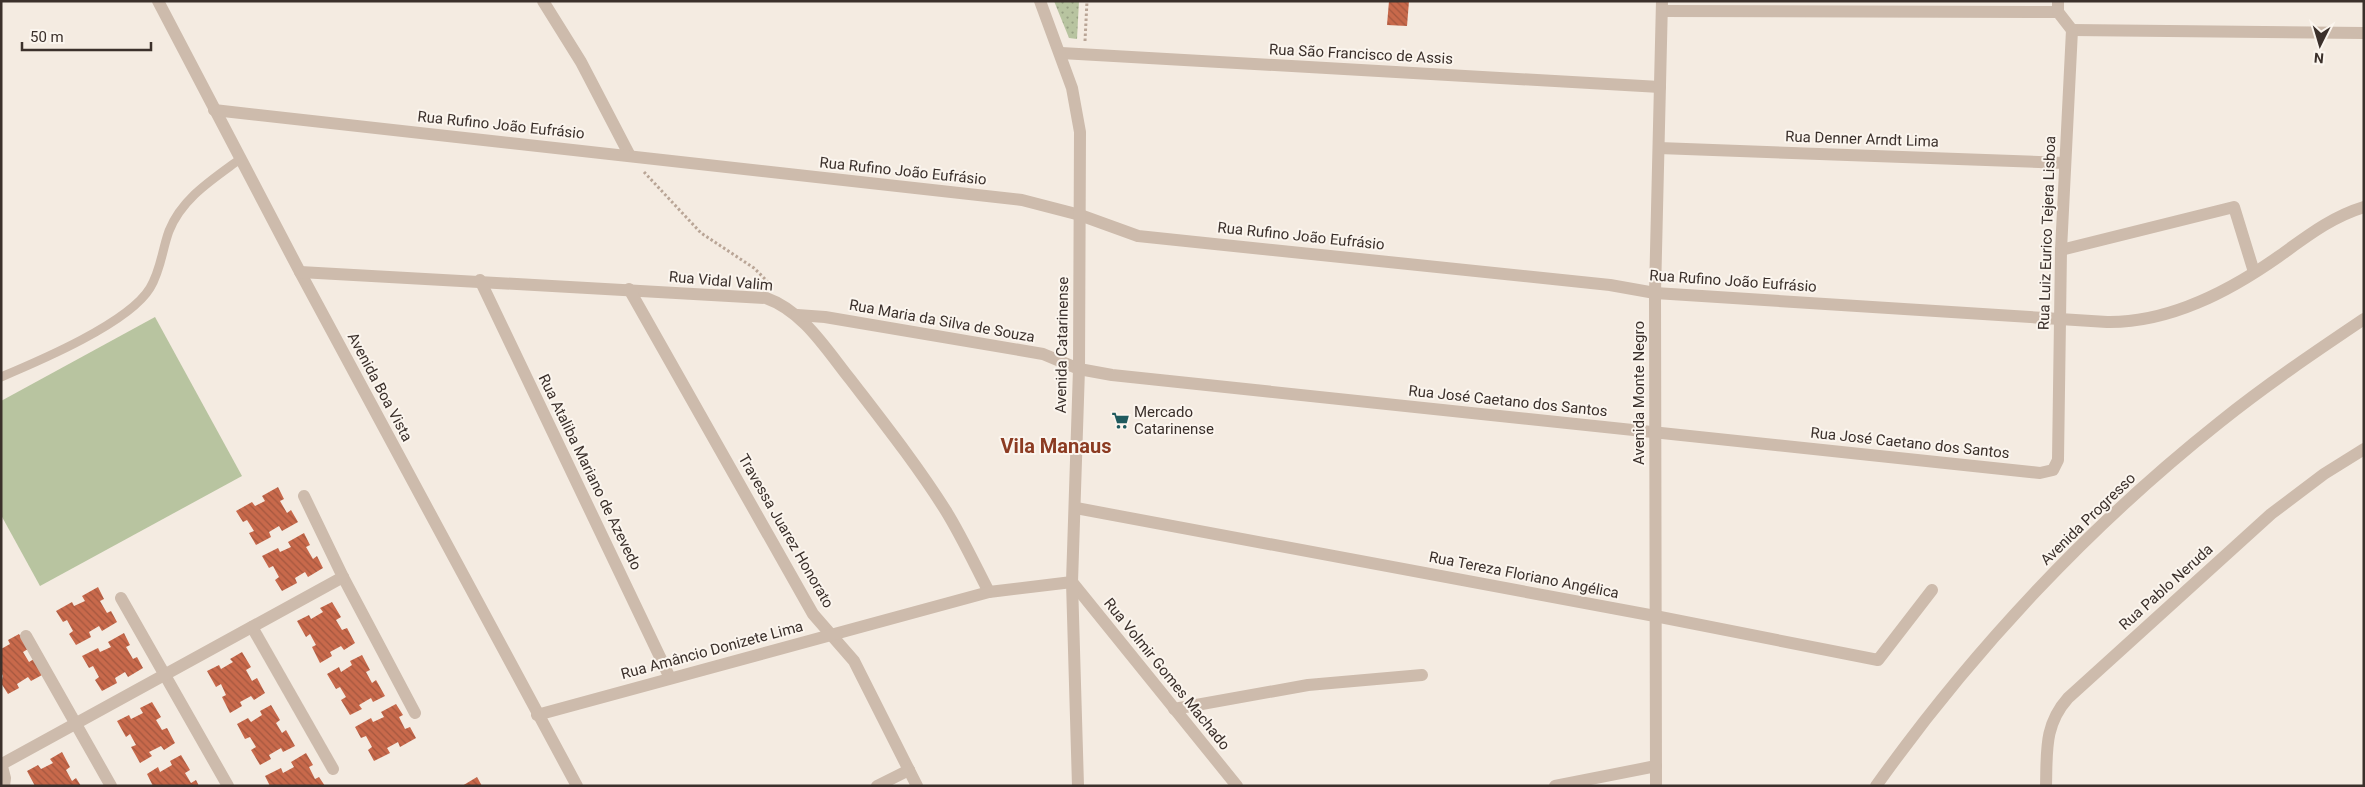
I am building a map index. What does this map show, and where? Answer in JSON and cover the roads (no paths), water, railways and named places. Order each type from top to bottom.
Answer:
[{"type":"street","name":"Avenida Boa Vista","points":[[158,1],[300,272],[537,715],[577,786]]},
{"type":"street","points":[[543,1],[581,62],[630,156]]},
{"type":"street","name":"Avenida Catarinense","points":[[1040,1],[1060,53],[1077,110],[1080,155],[1079,369],[1076,508],[1072,582],[1078,786]]},
{"type":"street","points":[[1662,6],[2058,7],[2072,30],[2364,32]]},
{"type":"street","name":"Avenida Monte Negro","points":[[1656,786],[1655,293],[1662,6]]},
{"type":"street","name":"Rua Luiz Eurico Tejera Lisboa","points":[[2052,470],[2058,460],[2061,250],[2072,30]]},
{"type":"street","name":"Rua São Francisco de Assis","points":[[1060,53],[1660,88]]},
{"type":"street","name":"Rua Rufino João Eufrásio","points":[[214,110],[1022,200],[1080,215],[1138,236],[1610,285],[1655,293],[2114,322],[2144,320],[2181,309],[2254,272],[2328,222],[2364,207]]},
{"type":"street","name":"Rua Denner Arndt Lima","points":[[1659,148],[2065,163]]},
{"type":"street","points":[[2061,250],[2234,207],[2254,272]]},
{"type":"street","name":"Rua Vidal Valim","points":[[300,272],[629,289],[766,298],[778,302],[797,315],[828,352],[922,475],[960,537],[988,592]]},
{"type":"street","name":"Rua Ataliba Mariano de Azevedo","points":[[480,280],[670,678]]},
{"type":"street","name":"Travessa Juarez Honorato","points":[[629,289],[813,614],[854,661],[917,786]]},
{"type":"street","name":"Rua Maria da Silva de Souza","points":[[797,315],[825,317],[1043,354],[1079,369]]},
{"type":"street","name":"Avenida Progresso","points":[[1876,786],[1933,712],[1990,644],[2038,591],[2134,496],[2219,423],[2254,396],[2364,319]]},
{"type":"street","name":"Rua José Caetano dos Santos","points":[[1079,369],[1112,375],[2040,473],[2052,470]]},
{"type":"street","name":"Rua Pablo Neruda","points":[[2046,786],[2048,744],[2052,720],[2068,698],[2271,514],[2324,474],[2364,449]]},
{"type":"street","points":[[304,496],[343,577],[415,713]]},
{"type":"street","name":"Rua Tereza Floriano Angélica","points":[[1076,508],[1655,616],[1878,660],[1932,590]]},
{"type":"street","points":[[4,786],[5,778],[2,764],[343,577]]},
{"type":"street","name":"Rua Amâncio Donizete Lima","points":[[537,715],[988,592],[1072,582]]},
{"type":"street","name":"Rua Volmir Gomes Machado","points":[[1072,582],[1237,786]]},
{"type":"street","points":[[121,598],[228,786]]},
{"type":"street","points":[[252,627],[333,769]]},
{"type":"street","points":[[26,636],[78,724],[110,786]]},
{"type":"street","points":[[1174,709],[1308,685],[1422,675]]},
{"type":"street","points":[[1555,786],[1656,766]]},
{"type":"street","points":[[877,786],[909,770]]},
{"type":"lane","points":[[1,377],[106,326],[140,300],[155,278],[169,230],[186,203],[199,190],[240,159]]},
{"type":"place","name":"Mercado Catarinense","points":[[1120,421]]},
{"type":"district","name":"Vila Manaus","points":[[1056,446]]}]
